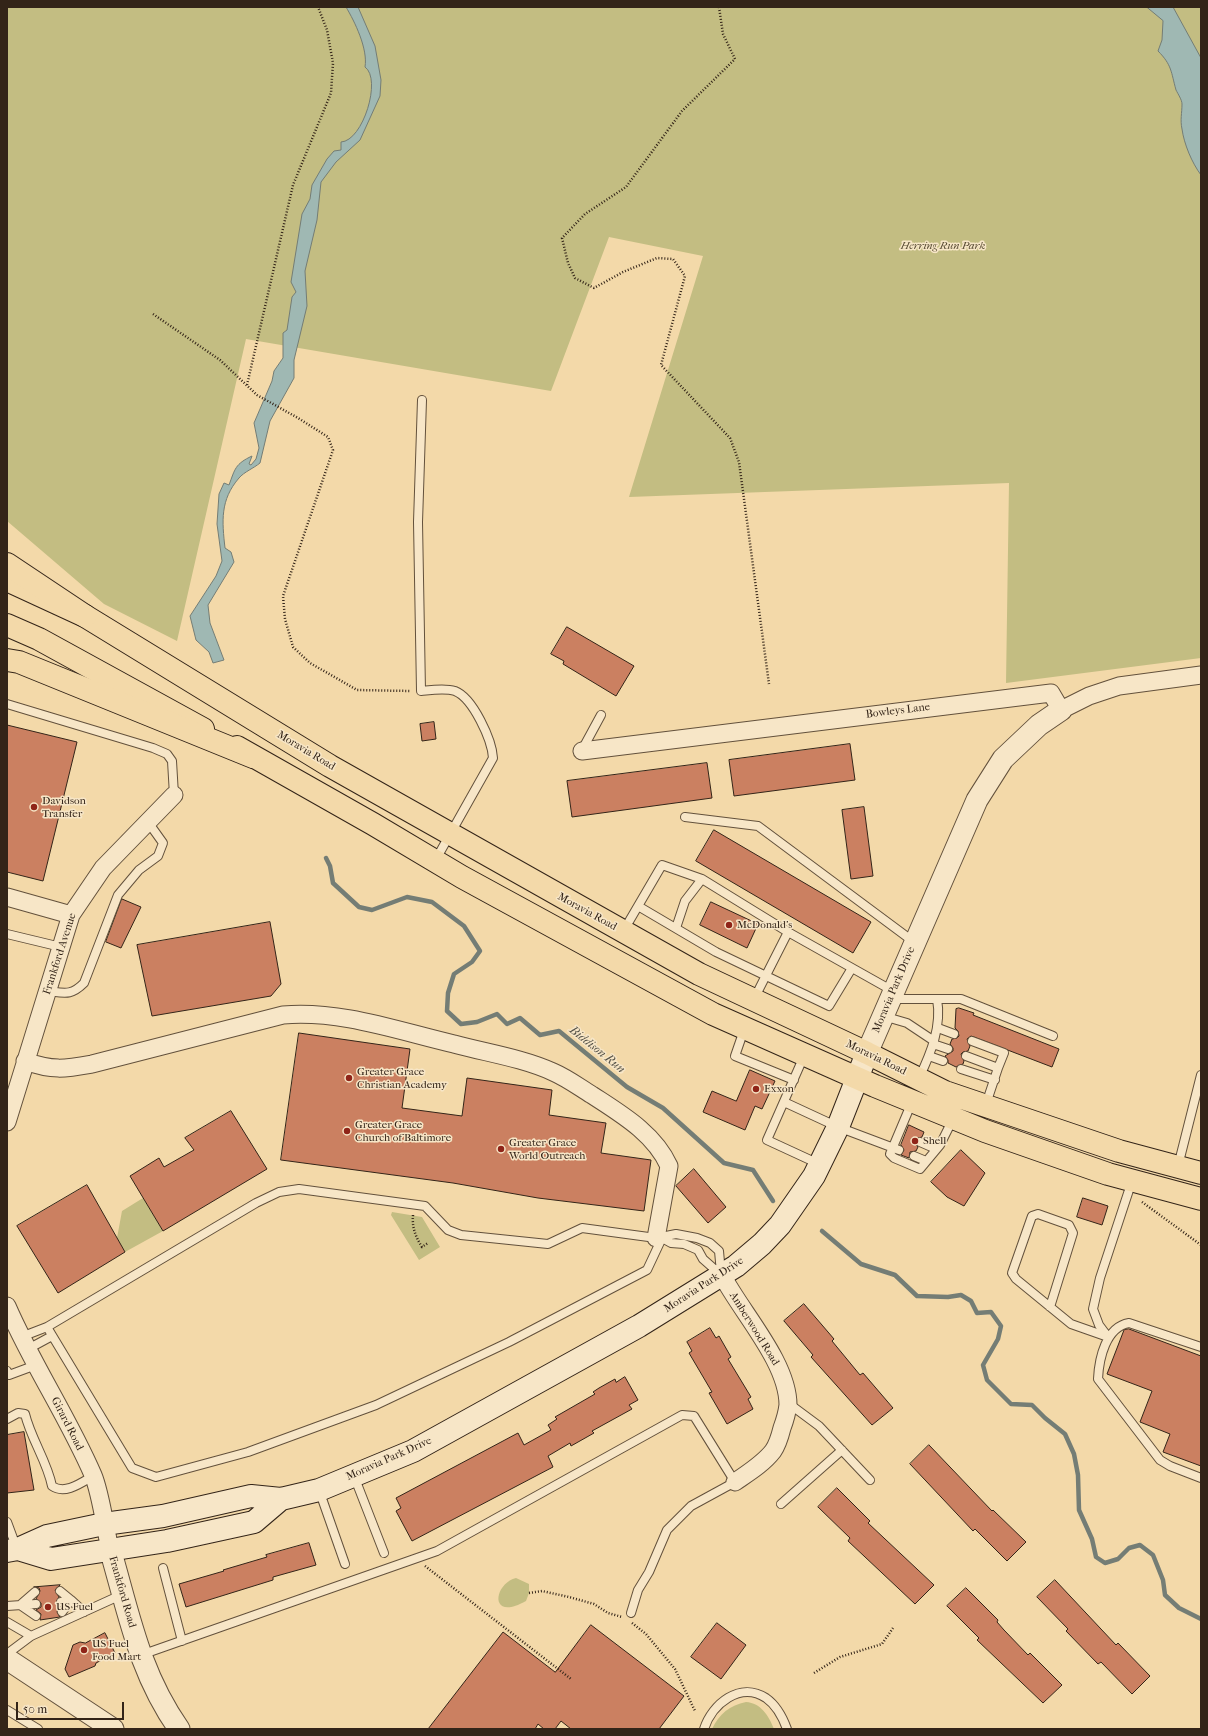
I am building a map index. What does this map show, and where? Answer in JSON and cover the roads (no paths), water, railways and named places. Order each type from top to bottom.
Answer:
[{"type":"main road","points":[[7,564],[85,616]]},
{"type":"main road","name":"Moravia Road","points":[[7,580],[85,616],[330,766],[699,974],[867,1053],[944,1092],[1119,1151],[1201,1173]]},
{"type":"main road","points":[[7,625],[39,639],[373,824],[601,955],[713,1014],[912,1102],[1048,1154],[1135,1190],[1201,1199]]},
{"type":"main road","points":[[7,660],[19,662],[253,757]]},
{"type":"main road","name":"Moravia Park Drive","points":[[12,1550],[47,1536],[104,1524],[163,1516],[251,1496],[280,1499],[319,1490],[413,1450],[639,1326],[736,1266],[762,1244],[780,1225],[820,1165],[838,1127],[867,1053]]},
{"type":"main road","name":"Moravia Park Drive","points":[[12,1550],[51,1559],[167,1541],[254,1522],[280,1499]]},
{"type":"street","points":[[1061,710],[1089,696],[1119,686],[1201,675]]},
{"type":"street","name":"Bowleys Lane","points":[[582,751],[1051,693],[1061,710]]},
{"type":"street","name":"Moravia Park Drive","points":[[867,1053],[977,800],[1003,759],[1039,725],[1061,710]]},
{"type":"street","name":"Frankford Avenue","points":[[7,1122],[71,915],[102,868],[174,795]]},
{"type":"street","points":[[7,897],[71,915]]},
{"type":"street","points":[[25,1061],[52,1069],[92,1064],[282,1015],[305,1013],[343,1017],[527,1062],[564,1077],[615,1110],[640,1128],[664,1155],[669,1166],[659,1238]]},
{"type":"street","name":"Amberwood Road","points":[[722,1275],[734,1298],[773,1356],[782,1376],[788,1403],[782,1428],[772,1452],[755,1468],[735,1482]]},
{"type":"street","name":"Girard Road","points":[[7,1306],[24,1343],[93,1476],[110,1549]]},
{"type":"street","name":"Frankford Road","points":[[110,1549],[140,1656],[150,1679],[177,1727]]},
{"type":"street","points":[[7,1659],[106,1727]]},
{"type":"lane","points":[[422,400],[418,522],[421,691],[449,690],[457,692],[465,698],[490,739],[493,749],[493,758],[489,766],[435,861]]},
{"type":"lane","points":[[7,704],[153,748],[167,754],[172,762],[174,795]]},
{"type":"lane","points":[[582,751],[601,715]]},
{"type":"lane","points":[[685,817],[758,826],[914,942]]},
{"type":"lane","points":[[47,991],[68,994],[76,991],[84,983],[118,895],[139,870],[158,856],[163,843],[148,822]]},
{"type":"lane","points":[[623,932],[662,865],[702,880],[788,932],[852,968],[889,1002],[907,1024],[934,1042],[948,1049]]},
{"type":"lane","points":[[676,928],[685,901],[702,880]]},
{"type":"lane","points":[[638,906],[716,952],[829,1006],[852,968]]},
{"type":"lane","points":[[753,1000],[788,932]]},
{"type":"lane","points":[[7,934],[61,947]]},
{"type":"lane","points":[[889,1002],[937,998],[961,999],[1053,1036]]},
{"type":"lane","points":[[918,1079],[929,1056],[938,1028],[939,1010],[937,998]]},
{"type":"lane","points":[[938,1028],[954,1034]]},
{"type":"lane","points":[[745,1029],[735,1056],[794,1080]]},
{"type":"lane","points":[[972,1041],[1004,1053],[986,1106]]},
{"type":"lane","points":[[804,1055],[767,1140],[820,1165]]},
{"type":"lane","points":[[929,1056],[943,1062]]},
{"type":"lane","points":[[966,1056],[998,1068]]},
{"type":"lane","points":[[961,1069],[994,1080]]},
{"type":"lane","points":[[1178,1167],[1201,1075]]},
{"type":"lane","points":[[784,1102],[838,1127],[896,1149]]},
{"type":"lane","points":[[912,1102],[896,1149],[890,1154],[894,1158],[920,1169],[936,1149],[954,1118]]},
{"type":"lane","points":[[920,1142],[936,1149]]},
{"type":"lane","points":[[914,1156],[926,1161]]},
{"type":"lane","points":[[24,1343],[47,1327],[256,1203],[278,1192],[299,1189],[414,1204],[428,1208],[448,1230],[461,1235],[548,1244],[582,1228],[659,1238],[671,1243],[684,1244],[698,1250],[703,1259],[722,1275]]},
{"type":"lane","points":[[1108,1337],[1099,1325],[1093,1309],[1100,1278],[1135,1190]]},
{"type":"lane","points":[[1050,1307],[1073,1233],[1070,1225],[1038,1214],[1032,1216],[1012,1273],[1016,1279],[1050,1307],[1071,1324],[1108,1337]]},
{"type":"lane","points":[[659,1238],[676,1234],[697,1238],[710,1243],[719,1251],[722,1275]]},
{"type":"lane","points":[[47,1327],[132,1468],[156,1477],[248,1452],[376,1405],[504,1345],[647,1270],[659,1238]]},
{"type":"lane","points":[[1201,1347],[1129,1323],[1120,1325],[1108,1337],[1099,1366],[1098,1379],[1160,1460],[1170,1466],[1201,1478]]},
{"type":"lane","points":[[24,1343],[52,1336]]},
{"type":"lane","points":[[7,1371],[9,1375],[36,1365]]},
{"type":"lane","points":[[788,1403],[819,1426],[870,1480]]},
{"type":"lane","points":[[7,1418],[18,1413],[24,1414],[29,1430],[49,1473],[52,1486],[56,1489],[60,1490],[70,1488],[93,1476]]},
{"type":"lane","points":[[140,1656],[436,1551],[682,1415],[694,1416],[735,1482],[691,1506],[666,1530],[649,1572],[638,1590],[631,1613]]},
{"type":"lane","points":[[781,1504],[842,1450]]},
{"type":"lane","points":[[353,1475],[384,1553]]},
{"type":"lane","points":[[319,1490],[345,1564]]},
{"type":"lane","points":[[7,1522],[12,1550]]},
{"type":"lane","points":[[163,1568],[182,1641]]},
{"type":"lane","points":[[60,1590],[84,1612]]},
{"type":"lane","points":[[20,1605],[35,1592]]},
{"type":"lane","points":[[7,1654],[31,1636],[122,1595]]},
{"type":"lane","points":[[61,1602],[71,1600]]},
{"type":"lane","points":[[62,1612],[71,1600]]},
{"type":"lane","points":[[7,1606],[36,1604]]},
{"type":"lane","points":[[20,1605],[36,1616]]},
{"type":"lane","points":[[7,1622],[31,1636]]},
{"type":"lane","points":[[704,1729],[711,1713],[719,1703],[733,1695],[744,1692],[756,1693],[766,1698],[776,1709],[787,1729]]},
{"type":"lane","points":[[7,1710],[38,1729]]},
{"type":"water","points":[[346,7],[358,7],[375,46],[381,80],[380,96],[360,140],[336,162],[321,182],[317,220],[305,271],[307,306],[294,360],[294,378],[270,421],[260,463],[239,478],[228,494],[225,503],[223,529],[225,548],[231,552],[234,562],[208,605],[210,623],[224,660],[213,663],[209,652],[196,640],[190,616],[216,576],[222,561],[217,524],[219,494],[224,483],[229,485],[234,471],[239,464],[252,456],[249,464],[251,465],[256,459],[259,448],[254,423],[272,381],[274,371],[283,358],[283,333],[287,330],[292,297],[296,292],[291,282],[302,214],[310,199],[312,185],[327,159],[334,151],[341,150],[341,142],[349,139],[356,132],[368,109],[371,96],[372,84],[370,74],[365,67],[365,52],[363,44],[357,28]]},
{"type":"water","points":[[1147,7],[1173,7],[1201,58],[1201,175],[1192,159],[1183,135],[1181,123],[1181,99],[1176,90],[1166,60],[1158,51],[1162,40],[1163,21]]},
{"type":"waterway","name":"Biddison Run","points":[[326,858],[330,866],[333,883],[359,907],[372,910],[407,897],[432,902],[464,926],[480,951],[472,962],[454,974],[448,993],[447,1011],[461,1024],[477,1022],[497,1014],[507,1024],[520,1018],[540,1035],[559,1031],[627,1087],[663,1108],[724,1163],[753,1170],[773,1201]]},
{"type":"waterway","name":"Biddison Run","points":[[822,1231],[861,1264],[895,1275],[917,1296],[948,1297],[961,1295],[971,1301],[977,1313],[991,1312],[1001,1326],[998,1339],[983,1365],[987,1380],[1011,1404],[1032,1405],[1065,1434],[1074,1454],[1078,1475],[1079,1510],[1092,1539],[1096,1557],[1105,1563],[1118,1559],[1129,1548],[1140,1545],[1153,1555],[1163,1580],[1165,1595],[1179,1608],[1201,1619]]},
{"type":"place","name":"Davidson Transfer","points":[[34,807]]},
{"type":"place","name":"McDonald's","points":[[729,925]]},
{"type":"place","name":"Greater Grace Christian Academy","points":[[349,1078]]},
{"type":"place","name":"Exxon","points":[[756,1089]]},
{"type":"place","name":"Greater Grace Church of Baltimore","points":[[347,1131]]},
{"type":"place","name":"Shell","points":[[915,1141]]},
{"type":"place","name":"Greater Grace World Outreach","points":[[501,1149]]},
{"type":"place","name":"US Fuel","points":[[48,1607]]},
{"type":"place","name":"US Fuel Food Mart","points":[[84,1650]]},
{"type":"park label","name":"Herring Run Park","points":[[943,246]]}]
